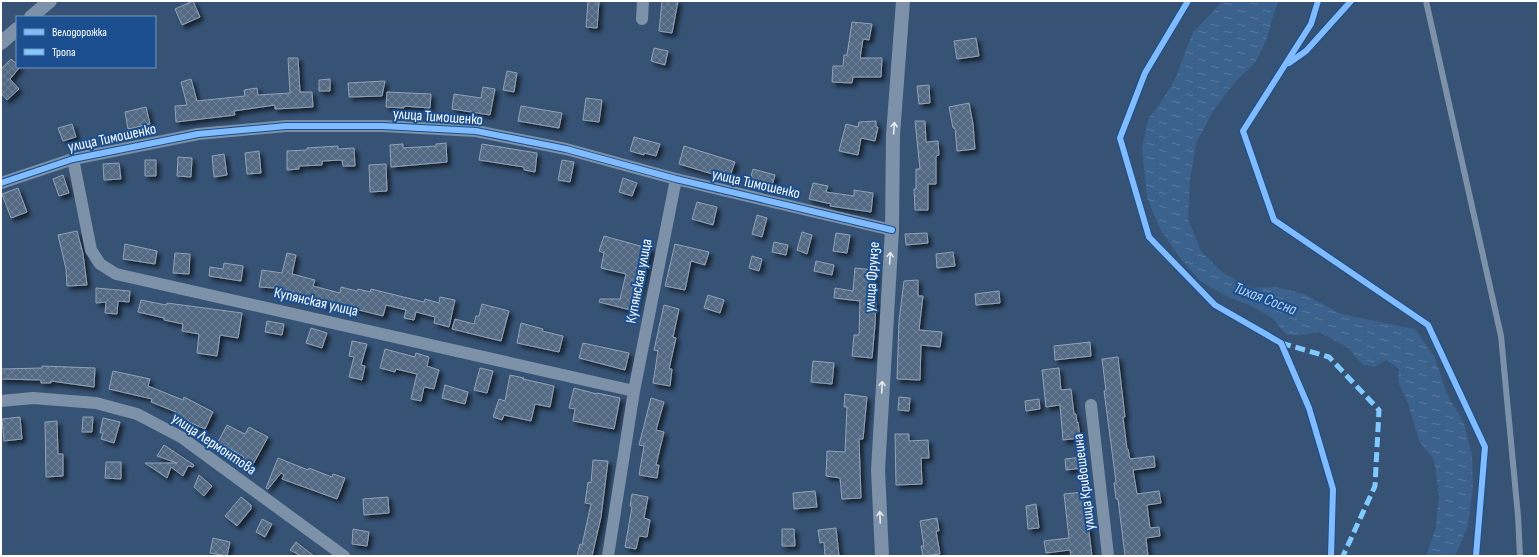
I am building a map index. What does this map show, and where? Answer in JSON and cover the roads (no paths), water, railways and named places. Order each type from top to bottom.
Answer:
[{"type":"street","points":[[32,16],[50,1]]},
{"type":"street","points":[[642,19],[643,1]]},
{"type":"street","name":"улица Фрунзе","points":[[882,556],[878,470],[892,230],[893,134],[903,1]]},
{"type":"street","points":[[1,43],[16,30]]},
{"type":"street","name":"улица Тимошенко","points":[[1,183],[74,159],[198,134],[286,126],[383,126],[476,131],[566,149],[676,179],[892,230]]},
{"type":"street","name":"Купянская улица","points":[[74,159],[91,250],[100,264],[116,274],[634,390]]},
{"type":"street","name":"Купянская улица","points":[[608,556],[634,390],[676,179]]},
{"type":"street","name":"улица Лермонтова","points":[[1,401],[33,398],[96,403],[137,414],[180,437],[344,556]]},
{"type":"street","name":"улица Кривошеина","points":[[1091,405],[1108,556]]},
{"type":"lane","points":[[1426,1],[1501,336],[1518,516],[1520,556]]},
{"type":"water","name":"Тихая Сосна","points":[[1223,1],[1278,1],[1265,43],[1255,63],[1235,82],[1214,110],[1196,143],[1190,181],[1188,219],[1201,251],[1223,273],[1252,288],[1277,287],[1304,294],[1341,314],[1415,329],[1435,358],[1447,394],[1464,423],[1472,456],[1473,486],[1468,526],[1455,556],[1426,556],[1436,527],[1439,496],[1434,460],[1419,441],[1408,403],[1398,382],[1399,369],[1386,360],[1375,367],[1363,365],[1348,348],[1319,332],[1303,335],[1287,335],[1271,317],[1247,304],[1226,296],[1200,281],[1181,259],[1160,229],[1147,198],[1142,148],[1148,119],[1163,99],[1176,77],[1193,32]]}]
